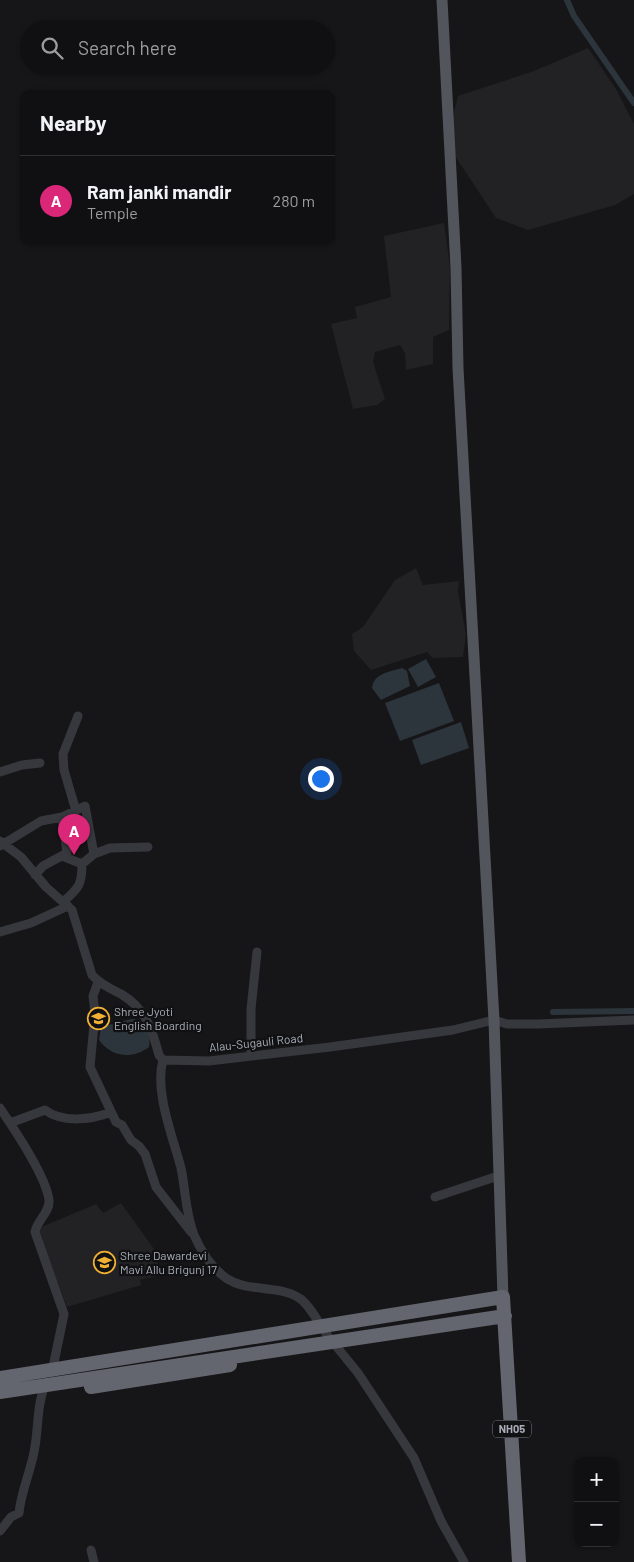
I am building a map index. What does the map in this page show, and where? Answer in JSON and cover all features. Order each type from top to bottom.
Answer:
[{"type":"highway","points":[[0,1378],[503,1297]]},
{"type":"highway","name":"NH05","points":[[503,1297],[519,1562]]},
{"type":"highway","points":[[0,1392],[43,1389],[470,1320],[505,1316]]},
{"type":"highway","points":[[0,1401],[43,1389]]},
{"type":"main road","name":"NH05","points":[[442,0],[456,268],[458,368],[494,1020],[503,1297]]},
{"type":"street","points":[[76,811],[64,770],[63,754],[78,716]]},
{"type":"street","points":[[0,772],[22,765],[40,764]]},
{"type":"street","points":[[94,854],[86,806],[62,817],[41,821],[1,843],[21,857],[35,876],[72,910],[92,975],[98,982],[130,1000],[145,1014],[159,1055],[163,1060],[160,1072],[161,1091],[182,1171],[185,1205],[195,1236]]},
{"type":"street","points":[[35,876],[43,866],[67,853],[62,817]]},
{"type":"street","points":[[82,864],[94,854],[110,848],[148,847]]},
{"type":"street","points":[[62,856],[82,864]]},
{"type":"street","points":[[0,932],[30,923],[66,904],[82,881],[82,864]]},
{"type":"street","points":[[251,1056],[251,1009],[258,952]]},
{"type":"street","points":[[98,982],[93,996],[95,1014],[90,1067],[111,1112],[131,1140],[145,1154],[156,1188],[195,1236],[212,1265],[227,1278],[245,1286],[287,1292],[301,1299],[320,1327],[358,1373],[414,1458],[441,1521],[464,1562]]},
{"type":"street","name":"Alau-Sugauli Road","points":[[163,1060],[209,1061],[330,1047],[453,1030],[494,1020],[507,1024],[538,1024],[634,1020]]},
{"type":"street","points":[[0,1108],[38,1174],[49,1200],[48,1207],[36,1225],[35,1232],[64,1314],[53,1369],[43,1389],[35,1450],[20,1501],[19,1513],[10,1517],[0,1531]]},
{"type":"street","points":[[10,1124],[45,1110],[56,1118],[94,1119],[111,1112]]},
{"type":"street","points":[[435,1197],[498,1176]]},
{"type":"street","points":[[91,1550],[94,1562]]},
{"type":"shaded area","points":[[588,48],[616,89],[634,124],[634,194],[615,205],[528,230],[496,218],[455,156],[452,120],[458,96],[534,71]]},
{"type":"shaded area","points":[[444,223],[450,267],[449,330],[433,337],[433,364],[406,370],[405,353],[400,345],[375,352],[373,362],[385,399],[377,405],[353,409],[331,324],[357,318],[355,307],[391,297],[384,236]]},
{"type":"shaded area","points":[[416,568],[423,585],[459,581],[458,592],[466,634],[463,657],[433,658],[427,652],[371,670],[354,651],[352,634],[363,627],[395,580]]},
{"type":"shaded area","points":[[426,659],[436,677],[418,687],[408,669]]},
{"type":"shaded area","points":[[402,668],[407,671],[410,686],[381,700],[372,688],[373,683],[379,676]]},
{"type":"shaded area","points":[[439,683],[454,721],[400,741],[385,703]]},
{"type":"shaded area","points":[[461,722],[469,748],[421,765],[412,740]]},
{"type":"shaded area","points":[[132,1019],[144,1025],[148,1033],[149,1047],[136,1054],[122,1055],[109,1050],[99,1040],[101,1027]]},
{"type":"shaded area","name":"Shree Dawardevi Mavi Allu Brigunj 17","points":[[121,1203],[154,1249],[161,1275],[140,1280],[141,1285],[67,1307],[37,1229],[96,1204],[103,1213]]},
{"type":"waterway","points":[[567,0],[574,16],[634,103]]},
{"type":"waterway","points":[[553,1012],[634,1011]]},
{"type":"place","name":"Ram janki mandir","points":[[74,855]]},
{"type":"place","name":"Shree Jyoti English Boarding","points":[[98,1019]]},
{"type":"place","name":"Shree Dawardevi Mavi Allu Brigunj 17","points":[[104,1263]]}]
